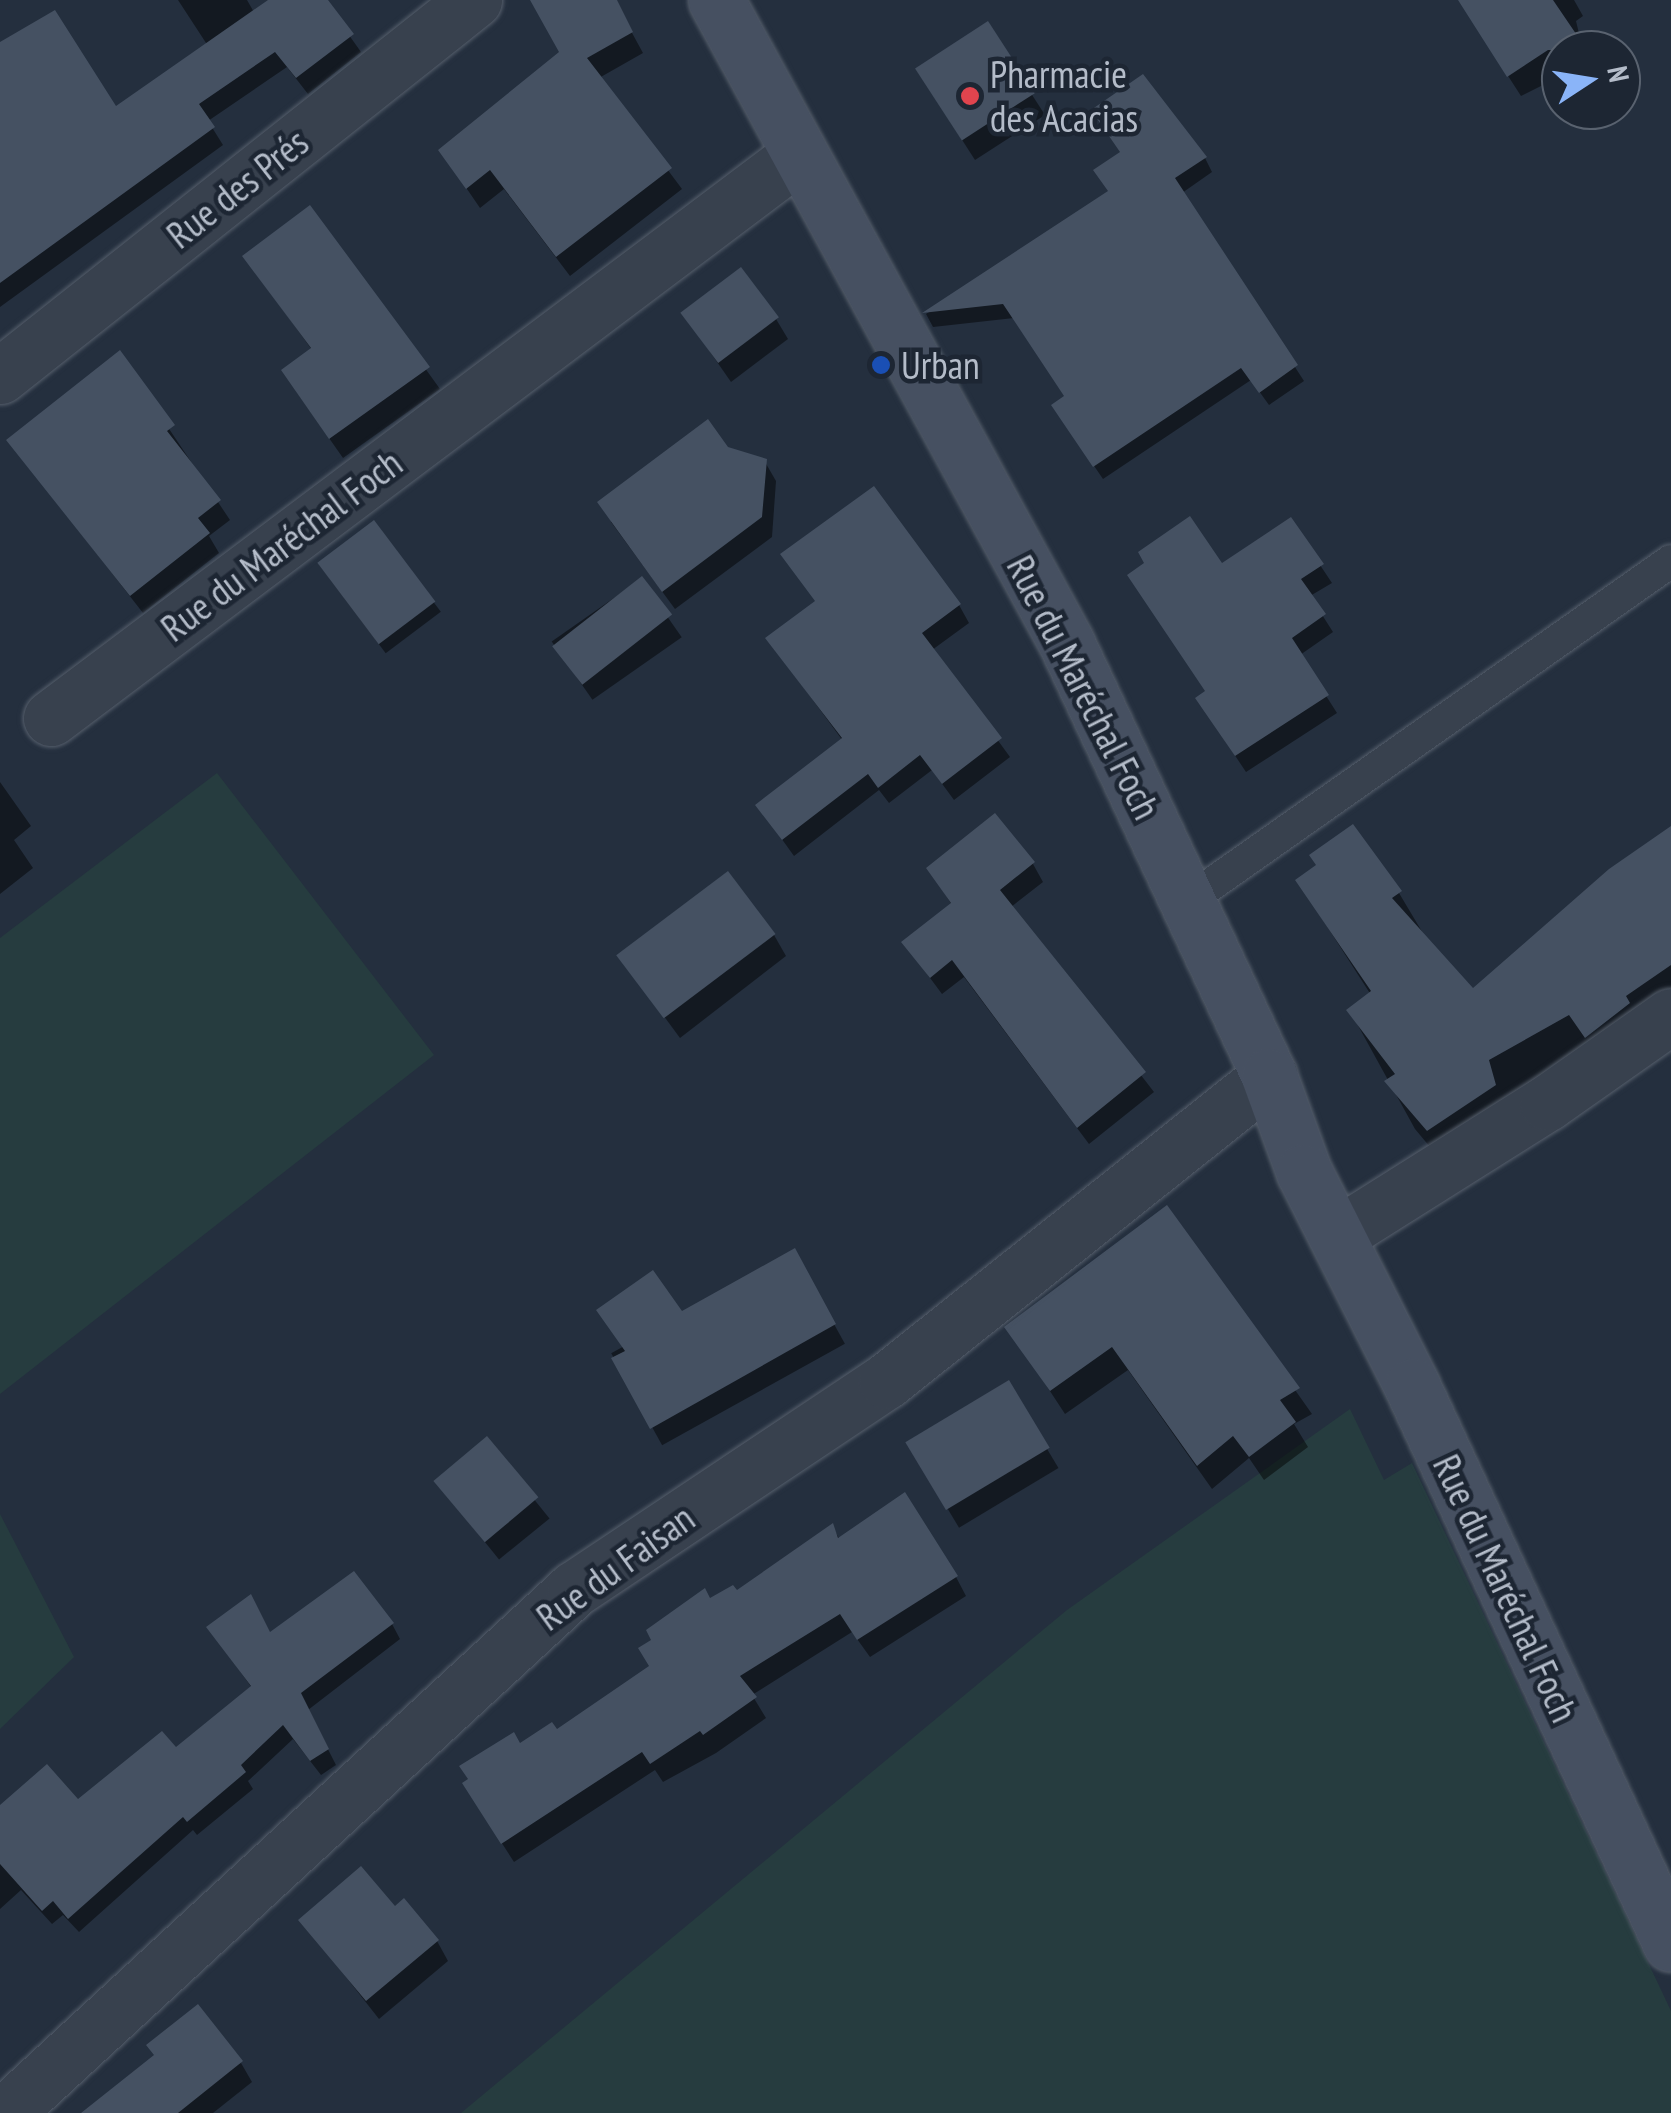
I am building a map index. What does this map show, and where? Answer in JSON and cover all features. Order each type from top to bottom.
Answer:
[{"type":"main road","name":"Rue du Maréchal Foch","points":[[716,0],[1066,642],[1269,1076],[1304,1172],[1338,1235],[1671,1944]]},
{"type":"street","name":"Rue des Prés","points":[[0,376],[474,0]]},
{"type":"street","name":"Rue du Maréchal Foch","points":[[51,718],[799,154]]},
{"type":"street","points":[[1338,1235],[1547,1104],[1671,1016]]},
{"type":"street","name":"Rue du Faisan","points":[[6,2113],[574,1589],[886,1381],[1269,1076]]},
{"type":"lane","points":[[1188,900],[1671,562]]},
{"type":"green space","points":[[217,773],[434,1055],[0,1394],[0,938]]},
{"type":"green space","points":[[1350,1409],[1384,1480],[1412,1463],[1671,2011],[1671,2113],[461,2113],[1067,1610]]},
{"type":"green space","points":[[0,1514],[74,1657],[0,1729]]},
{"type":"building","points":[[268,0],[328,0],[354,34],[296,78],[275,52],[199,104],[215,127],[0,283],[0,42],[55,10],[116,106]]},
{"type":"building","points":[[530,0],[617,0],[633,32],[587,58],[672,168],[556,257],[490,170],[466,189],[438,150],[559,52]]},
{"type":"building","points":[[1458,0],[1553,0],[1573,30],[1541,30],[1541,55],[1507,77]]},
{"type":"building","points":[[988,21],[1035,93],[962,141],[915,68]]},
{"type":"building","points":[[1143,74],[1207,157],[1175,178],[1298,365],[1259,393],[1241,368],[1093,467],[1051,405],[1064,396],[1003,304],[922,313],[1108,191],[1093,170],[1120,152],[1091,110]]},
{"type":"building","points":[[310,205],[430,367],[329,439],[281,370],[311,348],[242,256]]},
{"type":"building","points":[[741,267],[779,317],[718,363],[680,313]]},
{"type":"building","points":[[120,350],[175,425],[167,431],[221,500],[198,518],[210,533],[130,596],[6,440]]},
{"type":"building","points":[[708,419],[728,447],[767,459],[762,517],[662,592],[597,502]]},
{"type":"building","points":[[874,486],[961,604],[922,633],[1002,738],[942,784],[920,755],[878,788],[868,774],[782,840],[755,805],[842,738],[765,638],[815,601],[780,554]]},
{"type":"building","points":[[1190,516],[1222,563],[1291,517],[1324,564],[1301,579],[1326,614],[1292,638],[1329,695],[1235,756],[1195,698],[1205,691],[1127,575],[1144,563],[1138,552]]},
{"type":"building","points":[[374,520],[435,601],[379,644],[317,563]]},
{"type":"building","points":[[642,576],[672,615],[582,685],[552,646]]},
{"type":"building","points":[[995,813],[1035,862],[1000,890],[1146,1072],[1077,1128],[952,960],[930,978],[901,942],[951,903],[926,868]]},
{"type":"building","points":[[1353,824],[1402,891],[1392,898],[1473,988],[1609,869],[1671,826],[1671,965],[1626,996],[1630,1003],[1585,1038],[1569,1015],[1489,1060],[1496,1085],[1427,1131],[1384,1081],[1395,1074],[1346,1010],[1371,991],[1295,880],[1316,865],[1309,855]]},
{"type":"building","points":[[728,871],[776,934],[664,1018],[616,955]]},
{"type":"building","points":[[1167,1205],[1300,1388],[1280,1400],[1296,1422],[1249,1457],[1233,1436],[1197,1466],[1112,1347],[1050,1391],[1004,1327]]},
{"type":"building","points":[[795,1248],[836,1324],[650,1429],[611,1358],[625,1351],[596,1310],[653,1270],[682,1311]]},
{"type":"building","points":[[1009,1380],[1050,1448],[946,1510],[905,1442]]},
{"type":"building","points":[[487,1436],[538,1497],[485,1542],[433,1481]]},
{"type":"building","points":[[905,1492],[958,1576],[857,1640],[840,1614],[740,1676],[757,1697],[703,1735],[700,1731],[650,1764],[642,1752],[501,1844],[462,1783],[468,1779],[459,1766],[514,1732],[520,1743],[552,1722],[557,1729],[649,1666],[638,1648],[651,1640],[646,1630],[705,1588],[710,1598],[733,1585],[737,1590],[833,1523],[838,1538]]},
{"type":"building","points":[[354,1571],[394,1623],[301,1693],[329,1749],[310,1761],[283,1725],[241,1765],[246,1772],[187,1822],[183,1817],[68,1919],[53,1901],[42,1911],[0,1864],[0,1805],[47,1764],[78,1799],[162,1731],[176,1747],[251,1686],[206,1627],[251,1594],[270,1632]]},
{"type":"building","points":[[361,1866],[395,1906],[404,1898],[439,1940],[366,2001],[298,1920]]},
{"type":"building","points":[[198,2004],[243,2061],[178,2113],[81,2113],[154,2055],[146,2045]]},
{"type":"place","name":"Pharmacie des Acacias","points":[[970,96]]},
{"type":"place","name":"Urban","points":[[881,365]]}]
